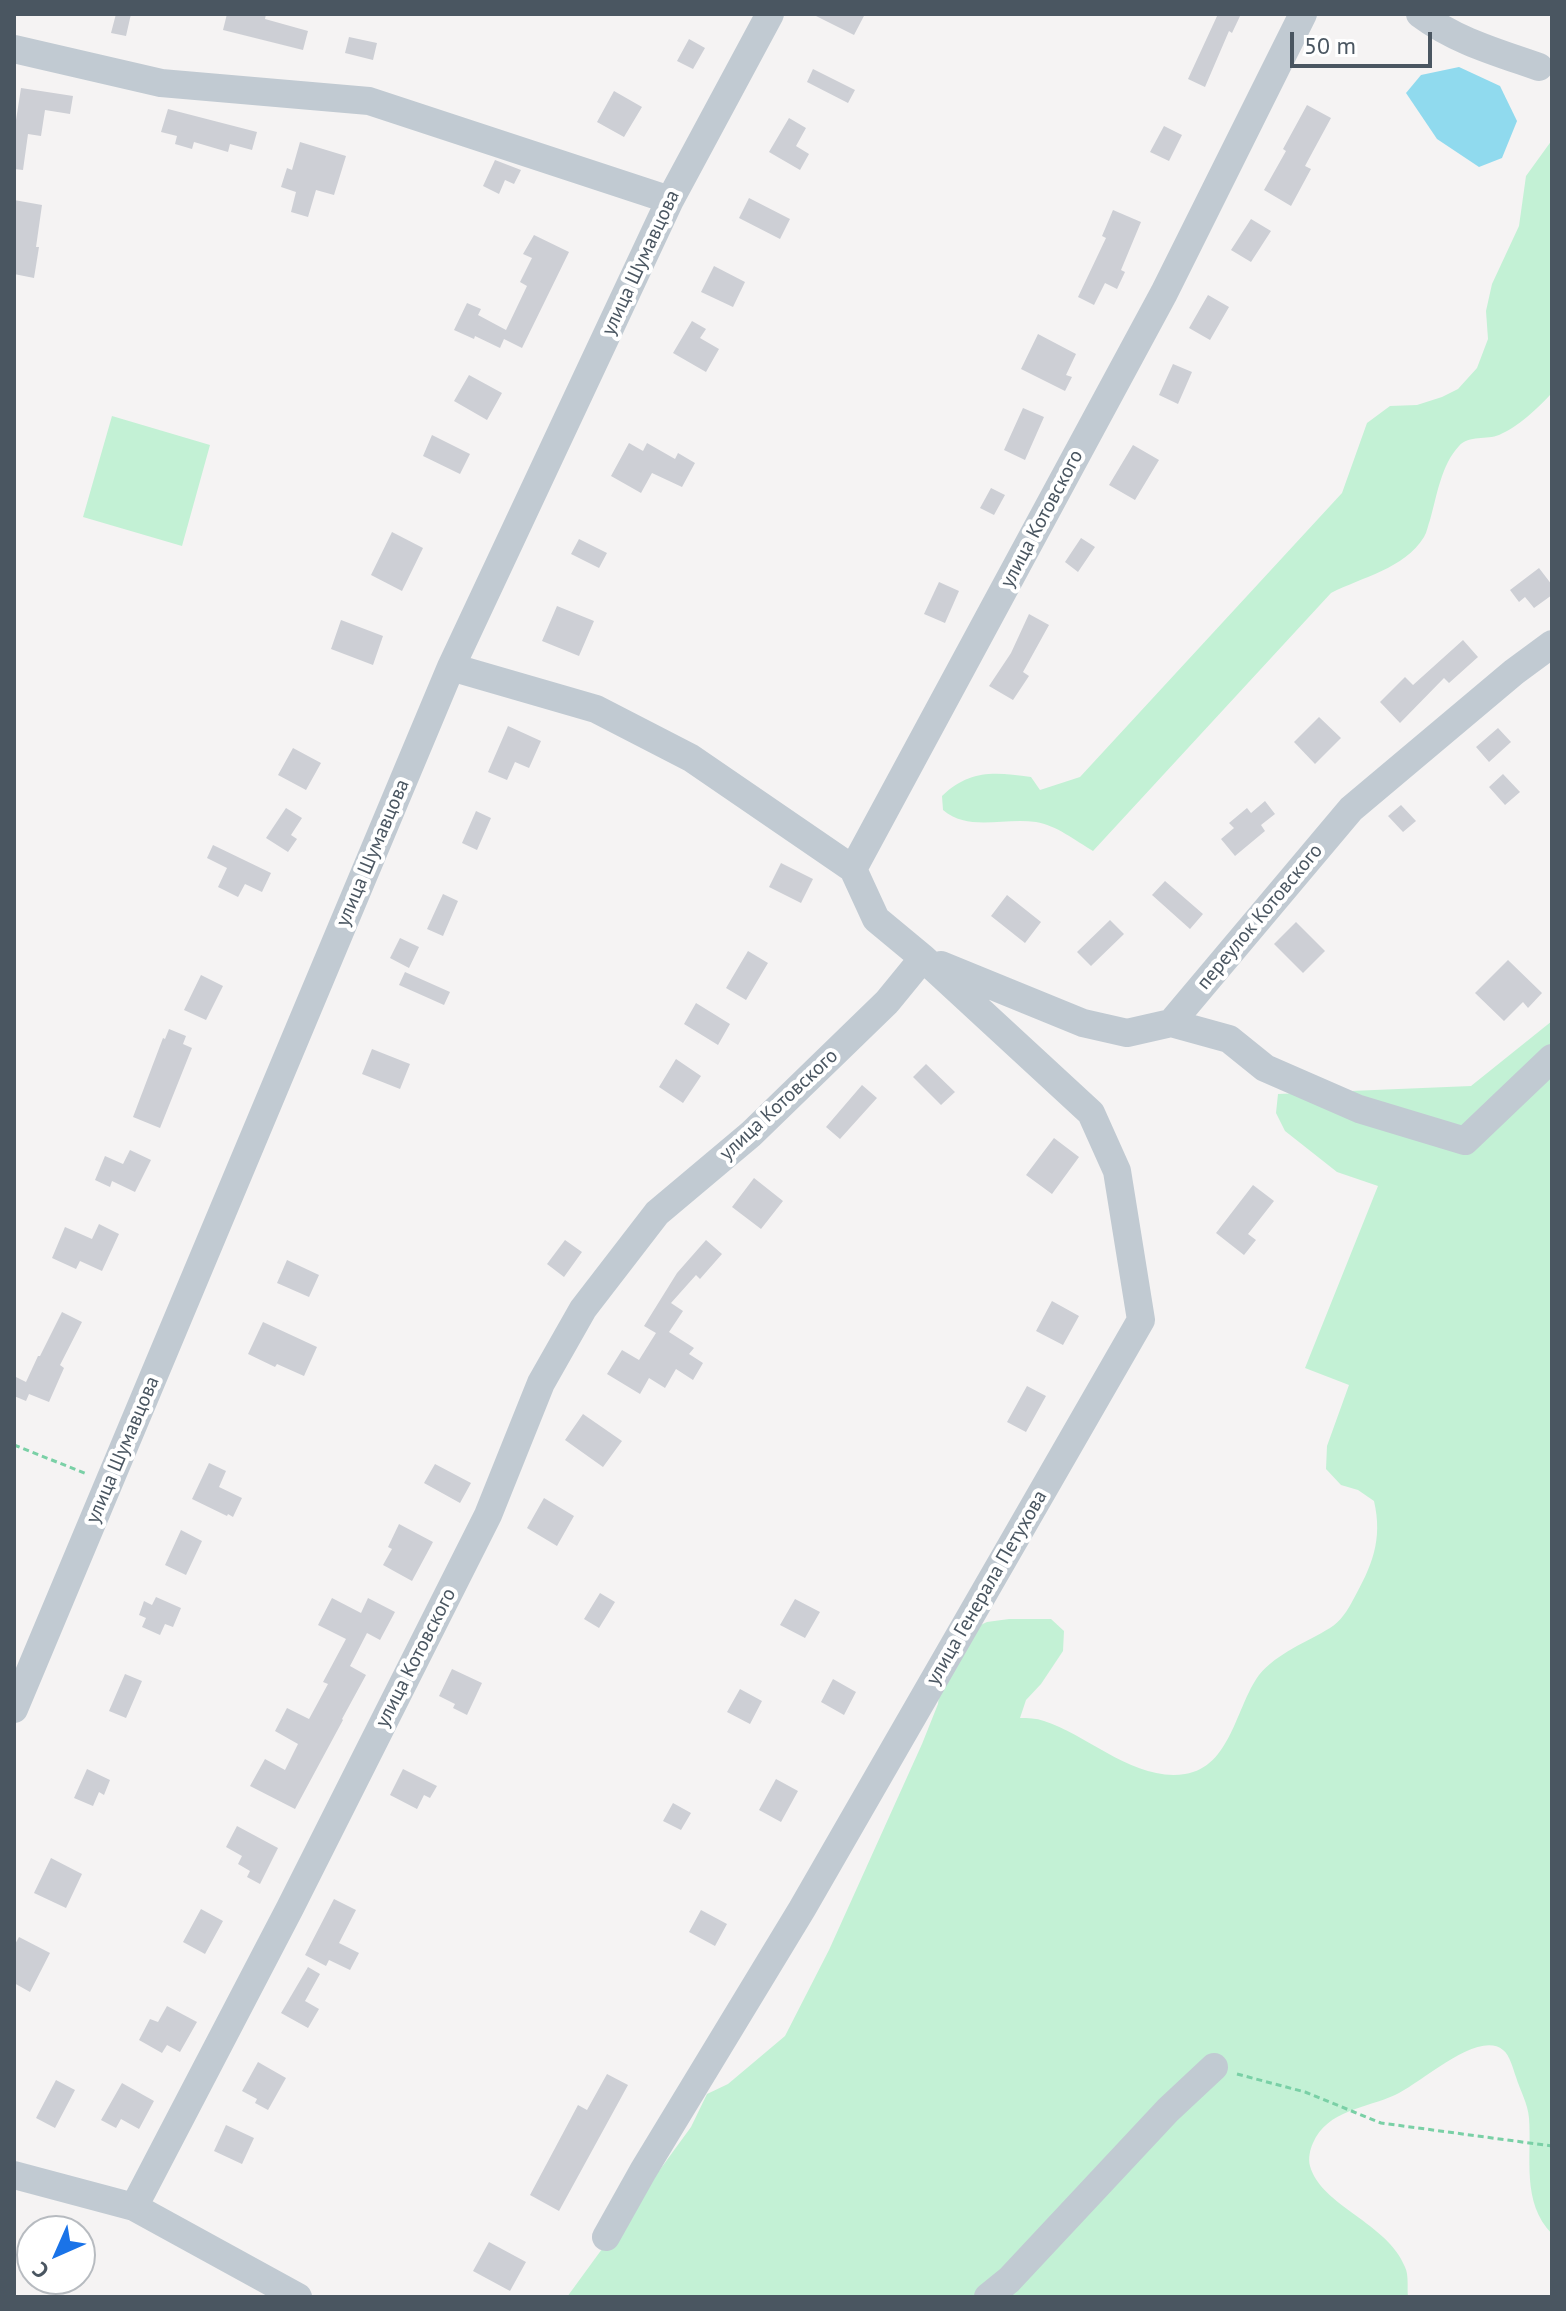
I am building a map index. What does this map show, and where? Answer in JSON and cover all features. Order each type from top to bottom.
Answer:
[{"type":"street","name":"улица Шумавцова","points":[[14,1709],[451,667],[670,200],[770,14]]},
{"type":"street","name":"улица Котовского","points":[[853,869],[1164,293],[1303,14]]},
{"type":"street","points":[[1420,14],[1441,30],[1539,67]]},
{"type":"street","points":[[14,49],[161,83],[369,101],[670,200]]},
{"type":"street","name":"переулок Котовского","points":[[1171,1023],[1351,809],[1514,672],[1552,644]]},
{"type":"street","points":[[451,667],[596,709],[691,758],[853,869],[876,919],[923,958],[1083,1023],[1127,1033],[1171,1023],[1229,1039],[1265,1068],[1359,1109],[1465,1141],[1552,1058]]},
{"type":"street","name":"улица Котовского","points":[[134,2207],[297,1894],[488,1515],[541,1383],[583,1309],[657,1213],[751,1134],[887,1002],[923,958]]},
{"type":"street","name":"улица Генерала Петухова","points":[[606,2237],[802,1909],[1141,1320],[1117,1171],[1091,1113],[923,958]]},
{"type":"street","points":[[988,2297],[1009,2280],[1168,2110],[1214,2067]]},
{"type":"street","points":[[14,2175],[134,2207],[298,2297]]},
{"type":"path","points":[[14,1445],[108,1484]]},
{"type":"path","points":[[1214,2067],[1305,2092],[1381,2123],[1552,2146]]},
{"type":"green space","points":[[1552,140],[1552,393],[1506,432],[1468,440],[1459,446],[1444,471],[1426,533],[1416,548],[1394,565],[1331,593],[1093,851],[1058,830],[1036,822],[975,822],[953,817],[943,810],[942,796],[952,787],[984,774],[1031,777],[1040,790],[1080,777],[1342,493],[1367,423],[1390,406],[1417,405],[1458,389],[1477,368],[1488,339],[1486,311],[1492,284],[1519,226],[1526,176]]},
{"type":"green space","points":[[112,416],[210,445],[182,546],[83,517]]},
{"type":"green space","points":[[1552,1021],[1552,2234],[1542,2221],[1532,2194],[1526,2102],[1508,2055],[1492,2045],[1464,2052],[1395,2095],[1338,2117],[1319,2132],[1311,2148],[1309,2163],[1317,2180],[1340,2204],[1385,2238],[1396,2252],[1406,2270],[1408,2297],[567,2297],[691,2127],[707,2094],[728,2084],[785,2036],[829,1950],[922,1744],[938,1704],[943,1666],[970,1630],[987,1622],[1009,1619],[1051,1619],[1064,1631],[1063,1651],[1026,1700],[1020,1718],[1038,1719],[1130,1764],[1166,1775],[1185,1774],[1213,1760],[1231,1734],[1251,1688],[1266,1667],[1330,1628],[1343,1616],[1360,1588],[1374,1552],[1377,1528],[1374,1501],[1358,1490],[1341,1485],[1326,1469],[1327,1446],[1349,1385],[1305,1368],[1378,1186],[1337,1172],[1285,1131],[1276,1113],[1278,1094],[1471,1086]]},
{"type":"water","points":[[1459,67],[1500,86],[1517,121],[1502,158],[1479,167],[1437,139],[1406,93],[1421,75]]},
{"type":"building","points":[[116,14],[131,14],[126,36],[111,33]]},
{"type":"building","points":[[227,14],[266,14],[265,19],[308,31],[303,50],[223,30]]},
{"type":"building","points":[[812,14],[865,14],[854,35]]},
{"type":"building","points":[[1218,14],[1241,14],[1232,33],[1229,31],[1205,87],[1188,79]]},
{"type":"building","points":[[349,37],[377,43],[373,60],[345,53]]},
{"type":"building","points":[[689,39],[705,48],[693,69],[677,61]]},
{"type":"building","points":[[813,69],[855,90],[848,103],[807,82]]},
{"type":"building","points":[[21,88],[73,96],[70,114],[45,110],[41,136],[28,134],[23,170],[14,169],[14,133]]},
{"type":"building","points":[[614,91],[642,107],[624,137],[597,122]]},
{"type":"building","points":[[1307,105],[1331,118],[1305,166],[1311,169],[1291,206],[1264,190]]},
{"type":"building","points":[[168,109],[257,132],[252,150],[230,144],[228,152],[194,142],[192,149],[175,144],[177,136],[161,132]]},
{"type":"building","points":[[789,118],[806,128],[796,146],[809,154],[800,170],[769,152]]},
{"type":"building","points":[[1164,126],[1182,135],[1169,161],[1150,152]]},
{"type":"building","points":[[300,142],[346,156],[334,195],[316,190],[308,217],[291,212],[296,192],[281,187],[287,168],[292,170]]},
{"type":"building","points":[[495,160],[521,170],[514,184],[505,180],[499,194],[483,186]]},
{"type":"building","points":[[749,198],[790,219],[780,239],[739,218]]},
{"type":"building","points":[[14,200],[42,205],[34,278],[14,274]]},
{"type":"building","points":[[1113,210],[1141,222],[1121,270],[1125,272],[1117,289],[1105,283],[1094,305],[1078,297],[1106,238],[1102,236]]},
{"type":"building","points":[[1251,219],[1271,231],[1251,262],[1231,250]]},
{"type":"building","points":[[534,235],[569,252],[522,348],[504,339],[500,348],[454,330],[467,303],[481,309],[478,315],[506,330],[527,286],[520,282],[532,258],[523,254]]},
{"type":"building","points":[[714,266],[745,282],[733,307],[701,292]]},
{"type":"building","points":[[1208,295],[1229,307],[1210,340],[1189,328]]},
{"type":"building","points":[[692,321],[706,329],[700,338],[719,349],[706,372],[673,353]]},
{"type":"building","points":[[1038,334],[1076,354],[1066,375],[1072,377],[1065,391],[1021,369]]},
{"type":"building","points":[[1173,364],[1192,372],[1178,404],[1159,395]]},
{"type":"building","points":[[469,375],[502,393],[487,420],[454,401]]},
{"type":"building","points":[[1023,408],[1044,417],[1025,460],[1004,450]]},
{"type":"building","points":[[432,435],[470,454],[460,474],[423,456]]},
{"type":"building","points":[[629,443],[643,451],[647,443],[675,459],[678,453],[695,463],[682,487],[652,473],[641,493],[611,476]]},
{"type":"building","points":[[1133,445],[1159,460],[1135,500],[1109,485]]},
{"type":"building","points":[[991,488],[1005,495],[994,515],[980,508]]},
{"type":"building","points":[[392,532],[423,548],[402,591],[371,575]]},
{"type":"building","points":[[1081,538],[1095,547],[1078,572],[1065,562]]},
{"type":"building","points":[[579,539],[607,553],[599,568],[571,554]]},
{"type":"building","points":[[1539,568],[1552,585],[1552,595],[1534,608],[1525,597],[1519,602],[1510,590]]},
{"type":"building","points":[[939,582],[959,591],[945,623],[924,614]]},
{"type":"building","points":[[557,606],[594,621],[579,656],[542,641]]},
{"type":"building","points":[[1029,614],[1049,625],[1023,672],[1029,676],[1013,700],[989,686],[1011,653]]},
{"type":"building","points":[[341,620],[383,636],[373,665],[331,649]]},
{"type":"building","points":[[1463,640],[1478,657],[1449,683],[1444,678],[1400,723],[1380,702],[1405,677],[1413,685]]},
{"type":"building","points":[[1319,717],[1341,738],[1315,764],[1294,742]]},
{"type":"building","points":[[508,726],[541,741],[529,768],[515,762],[507,780],[488,772]]},
{"type":"building","points":[[1498,728],[1511,742],[1489,762],[1476,747]]},
{"type":"building","points":[[293,748],[321,763],[306,790],[278,775]]},
{"type":"building","points":[[1503,774],[1520,792],[1505,805],[1489,787]]},
{"type":"building","points":[[1265,801],[1275,814],[1261,825],[1265,831],[1235,856],[1221,839],[1234,828],[1229,823],[1247,808],[1251,813]]},
{"type":"building","points":[[1401,805],[1416,821],[1403,832],[1388,816]]},
{"type":"building","points":[[286,808],[302,818],[291,835],[297,839],[288,852],[266,838]]},
{"type":"building","points":[[476,811],[491,818],[477,850],[462,843]]},
{"type":"building","points":[[213,845],[271,873],[262,892],[245,884],[238,897],[218,887],[227,868],[207,858]]},
{"type":"building","points":[[781,863],[813,879],[801,903],[769,887]]},
{"type":"building","points":[[1165,881],[1203,914],[1190,929],[1152,895]]},
{"type":"building","points":[[443,894],[458,901],[443,936],[427,929]]},
{"type":"building","points":[[1007,895],[1041,922],[1025,943],[991,916]]},
{"type":"building","points":[[1110,920],[1124,934],[1091,966],[1077,952]]},
{"type":"building","points":[[1296,922],[1325,951],[1303,973],[1274,944]]},
{"type":"building","points":[[400,938],[419,947],[409,968],[390,958]]},
{"type":"building","points":[[748,951],[768,963],[746,1000],[726,988]]},
{"type":"building","points":[[1508,960],[1542,993],[1528,1008],[1523,1002],[1504,1021],[1475,993]]},
{"type":"building","points":[[405,972],[450,992],[444,1005],[399,985]]},
{"type":"building","points":[[201,975],[223,986],[206,1020],[184,1010]]},
{"type":"building","points":[[696,1003],[730,1024],[718,1045],[684,1024]]},
{"type":"building","points":[[169,1029],[186,1036],[183,1044],[192,1048],[160,1128],[133,1117]]},
{"type":"building","points":[[372,1049],[410,1064],[400,1089],[362,1074]]},
{"type":"building","points":[[676,1059],[701,1076],[683,1103],[659,1087]]},
{"type":"building","points":[[926,1064],[955,1092],[941,1105],[913,1077]]},
{"type":"building","points":[[862,1085],[877,1098],[840,1139],[826,1127]]},
{"type":"building","points":[[1054,1138],[1079,1157],[1052,1194],[1026,1175]]},
{"type":"building","points":[[130,1150],[151,1160],[135,1192],[112,1181],[110,1187],[95,1180],[105,1156],[123,1164]]},
{"type":"building","points":[[754,1178],[783,1201],[761,1229],[732,1207]]},
{"type":"building","points":[[1253,1185],[1274,1201],[1248,1234],[1256,1240],[1244,1255],[1216,1233]]},
{"type":"building","points":[[99,1224],[119,1234],[102,1271],[80,1261],[76,1269],[52,1258],[65,1227],[92,1239]]},
{"type":"building","points":[[565,1240],[582,1252],[564,1277],[547,1264]]},
{"type":"building","points":[[706,1240],[722,1254],[700,1279],[696,1275],[671,1303],[683,1311],[669,1332],[694,1348],[689,1354],[703,1363],[693,1380],[676,1369],[665,1388],[649,1378],[640,1394],[607,1374],[622,1350],[639,1360],[656,1333],[644,1326],[677,1273]]},
{"type":"building","points":[[287,1260],[319,1275],[309,1297],[277,1283]]},
{"type":"building","points":[[1052,1301],[1079,1316],[1063,1345],[1036,1331]]},
{"type":"building","points":[[62,1312],[82,1322],[60,1365],[64,1368],[49,1402],[29,1394],[26,1401],[14,1396],[14,1376],[26,1382]]},
{"type":"building","points":[[263,1322],[317,1347],[304,1376],[248,1354]]},
{"type":"building","points":[[1027,1386],[1046,1396],[1026,1432],[1007,1422]]},
{"type":"building","points":[[583,1414],[622,1441],[603,1467],[565,1440]]},
{"type":"building","points":[[209,1463],[226,1471],[219,1487],[242,1498],[233,1517],[192,1499]]},
{"type":"building","points":[[435,1464],[471,1483],[460,1503],[424,1483]]},
{"type":"building","points":[[544,1498],[574,1516],[557,1546],[527,1528]]},
{"type":"building","points":[[399,1524],[433,1542],[412,1581],[383,1565],[392,1549],[388,1547]]},
{"type":"building","points":[[181,1530],[202,1541],[186,1575],[165,1565]]},
{"type":"building","points":[[600,1593],[615,1602],[599,1628],[584,1619]]},
{"type":"building","points":[[156,1597],[181,1608],[173,1627],[165,1624],[160,1635],[142,1627],[146,1618],[139,1615],[144,1601],[152,1605]]},
{"type":"building","points":[[332,1598],[361,1613],[368,1598],[395,1612],[380,1640],[367,1633],[350,1666],[366,1675],[295,1809],[250,1786],[265,1759],[285,1770],[298,1744],[275,1731],[287,1708],[309,1719],[328,1684],[323,1682],[346,1639],[318,1625]]},
{"type":"building","points":[[795,1599],[820,1612],[805,1638],[780,1625]]},
{"type":"building","points":[[452,1669],[482,1683],[467,1715],[439,1696]]},
{"type":"building","points":[[125,1674],[142,1681],[126,1718],[109,1711]]},
{"type":"building","points":[[833,1679],[856,1692],[844,1715],[821,1702]]},
{"type":"building","points":[[740,1689],[762,1701],[750,1724],[727,1712]]},
{"type":"building","points":[[87,1769],[110,1780],[104,1795],[99,1792],[93,1806],[74,1798]]},
{"type":"building","points":[[403,1769],[437,1786],[430,1798],[424,1795],[417,1809],[390,1795]]},
{"type":"building","points":[[776,1779],[798,1791],[781,1822],[759,1810]]},
{"type":"building","points":[[673,1803],[691,1813],[681,1830],[663,1821]]},
{"type":"building","points":[[237,1826],[278,1848],[260,1884],[247,1877],[250,1871],[238,1864],[242,1856],[226,1847]]},
{"type":"building","points":[[51,1858],[82,1874],[66,1908],[34,1893]]},
{"type":"building","points":[[334,1899],[356,1910],[339,1943],[359,1953],[350,1970],[329,1960],[326,1966],[305,1955]]},
{"type":"building","points":[[201,1909],[223,1921],[205,1954],[183,1942]]},
{"type":"building","points":[[701,1910],[727,1924],[715,1946],[689,1932]]},
{"type":"building","points":[[19,1937],[50,1953],[30,1992],[14,1983],[14,1946]]},
{"type":"building","points":[[308,1967],[320,1974],[305,2001],[319,2009],[308,2028],[281,2013]]},
{"type":"building","points":[[167,2006],[197,2022],[180,2052],[167,2045],[162,2053],[139,2040],[150,2019],[158,2022]]},
{"type":"building","points":[[258,2062],[286,2078],[268,2110],[242,2091]]},
{"type":"building","points":[[607,2074],[628,2085],[559,2211],[530,2195],[578,2105],[587,2110]]},
{"type":"building","points":[[56,2080],[75,2090],[55,2128],[36,2118]]},
{"type":"building","points":[[122,2083],[154,2101],[139,2129],[121,2119],[116,2128],[101,2120]]},
{"type":"building","points":[[226,2125],[254,2138],[242,2164],[214,2151]]},
{"type":"building","points":[[489,2242],[526,2262],[510,2291],[473,2271]]}]
